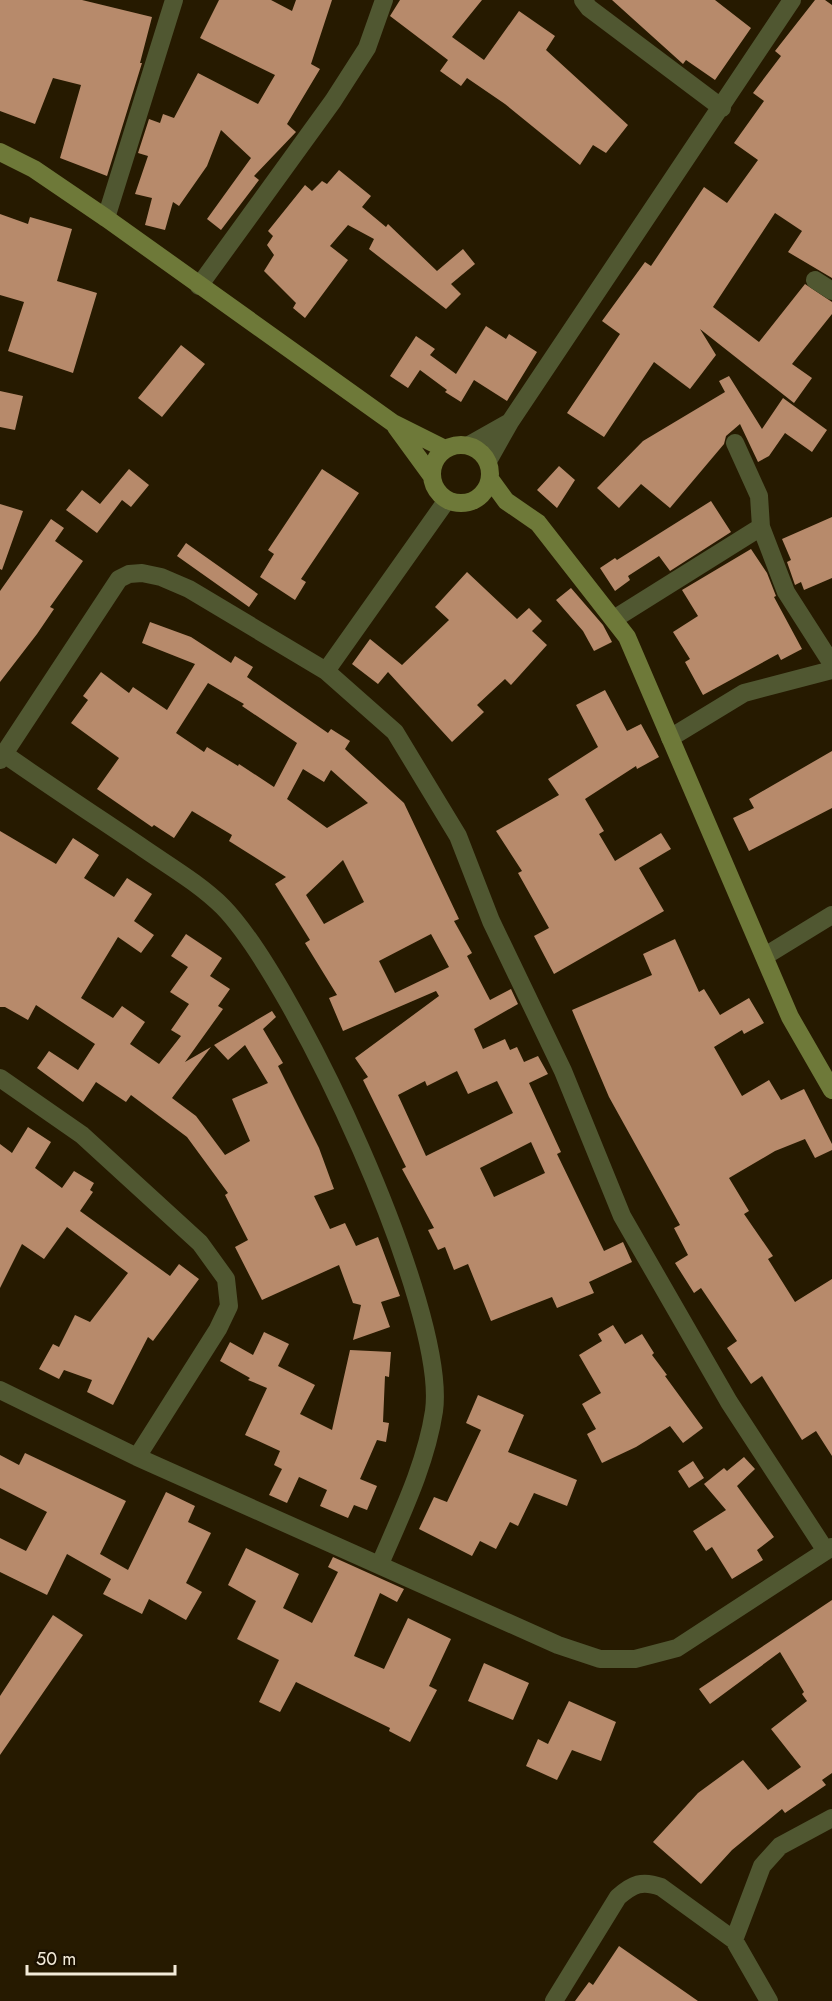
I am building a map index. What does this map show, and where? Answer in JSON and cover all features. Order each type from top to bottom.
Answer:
[{"type":"street","points":[[106,218],[174,0]]},
{"type":"street","points":[[198,286],[339,92],[367,48],[384,0]]},
{"type":"street","points":[[584,0],[589,8],[722,108]]},
{"type":"street","points":[[479,497],[510,422],[722,108],[792,0]]},
{"type":"street","points":[[0,152],[34,169],[106,218],[198,286],[213,293],[393,423],[445,449]]},
{"type":"street","points":[[815,280],[832,291]]},
{"type":"street","points":[[469,445],[510,422]]},
{"type":"street","points":[[393,423],[431,475],[433,485],[447,500],[458,503],[479,497],[506,501],[538,523],[627,637],[790,1017],[832,1090]]},
{"type":"street","points":[[735,443],[759,496],[761,527],[786,591],[832,664]]},
{"type":"street","points":[[431,475],[437,456],[445,449],[456,445],[469,445],[480,451],[506,501]]},
{"type":"street","points":[[326,671],[447,500]]},
{"type":"street","points":[[614,619],[761,527]]},
{"type":"street","points":[[0,1390],[137,1457],[558,1645],[600,1659],[635,1659],[677,1648],[829,1549],[729,1402],[622,1216],[563,1071],[491,921],[458,836],[395,732],[326,671],[189,589],[161,577],[142,573],[129,574],[118,579],[2,757],[180,874],[222,907],[260,956],[294,1014],[361,1148],[414,1288],[431,1360],[434,1409],[415,1483],[380,1564]]},
{"type":"street","points":[[670,738],[744,693],[832,670]]},
{"type":"street","points":[[765,956],[832,915]]},
{"type":"street","points":[[0,1078],[82,1135],[201,1243],[226,1279],[229,1306],[218,1329],[137,1457]]},
{"type":"street","points":[[734,1940],[762,1866],[780,1846],[832,1818]]},
{"type":"street","points":[[554,2001],[618,1897],[631,1885],[647,1882],[661,1887],[734,1940],[769,2001]]},
{"type":"building","points":[[0,0],[82,0],[152,17],[140,63],[142,63],[107,176],[60,158],[81,85],[53,78],[35,124],[0,111]]},
{"type":"building","points":[[219,0],[271,0],[292,11],[296,0],[332,0],[311,64],[320,69],[287,124],[296,132],[254,176],[259,180],[221,230],[207,219],[251,158],[221,130],[207,166],[179,206],[173,202],[165,230],[145,225],[152,198],[135,194],[148,156],[138,153],[149,119],[160,123],[163,114],[174,118],[198,73],[258,104],[275,75],[200,38]]},
{"type":"building","points":[[400,0],[482,0],[452,37],[484,60],[519,11],[555,36],[546,50],[628,125],[606,153],[593,145],[580,165],[505,104],[467,78],[461,86],[440,71],[448,60],[390,16]]},
{"type":"building","points":[[612,0],[715,0],[751,28],[715,80],[686,60],[683,64]]},
{"type":"building","points":[[815,0],[825,0],[832,5],[832,278],[788,252],[802,231],[775,213],[713,307],[759,342],[805,284],[832,302],[832,314],[792,364],[812,378],[794,403],[700,329],[716,355],[690,389],[654,362],[604,437],[567,413],[620,334],[602,321],[645,262],[651,266],[704,187],[727,203],[758,160],[734,143],[764,101],[753,93],[781,56],[775,51]]},
{"type":"building","points":[[339,170],[371,196],[362,207],[386,227],[388,224],[437,271],[463,249],[475,264],[451,284],[461,294],[446,309],[369,249],[374,239],[348,225],[330,246],[348,260],[305,318],[293,308],[296,303],[264,271],[274,255],[267,245],[273,236],[268,231],[305,185],[312,191],[322,181],[327,184]]},
{"type":"building","points":[[0,214],[28,224],[30,217],[72,229],[57,281],[97,293],[73,373],[8,351],[24,302],[0,295]]},
{"type":"building","points":[[486,326],[506,339],[509,334],[537,352],[507,401],[474,380],[461,402],[445,392],[447,390],[420,370],[408,388],[390,376],[416,336],[435,349],[430,355],[456,374]]},
{"type":"building","points":[[181,345],[205,364],[162,417],[138,398]]},
{"type":"building","points":[[729,376],[762,429],[783,398],[827,430],[812,452],[785,433],[769,456],[758,462],[740,424],[726,436],[724,444],[670,508],[641,484],[619,508],[597,488],[643,441],[725,392],[719,381]]},
{"type":"building","points":[[0,391],[23,396],[15,430],[0,427]]},
{"type":"building","points":[[559,466],[575,480],[557,508],[537,490]]},
{"type":"building","points":[[129,469],[149,485],[131,507],[122,500],[97,533],[66,510],[82,490],[100,504]]},
{"type":"building","points":[[322,469],[359,493],[301,579],[306,582],[295,600],[260,577],[274,554],[268,550]]},
{"type":"building","points":[[711,501],[731,532],[670,571],[659,556],[628,576],[630,580],[615,591],[600,568],[615,558],[617,560]]},
{"type":"building","points":[[0,504],[23,511],[2,570],[0,569]]},
{"type":"building","points":[[832,517],[832,578],[804,590],[801,582],[795,585],[787,562],[791,560],[782,539]]},
{"type":"building","points":[[51,519],[64,528],[55,541],[83,561],[50,607],[54,609],[37,634],[0,682],[0,591]]},
{"type":"building","points":[[186,543],[258,594],[249,607],[177,556]]},
{"type":"building","points":[[751,549],[767,573],[776,596],[774,597],[802,649],[781,660],[778,654],[703,695],[685,662],[690,659],[673,632],[698,616],[682,590]]},
{"type":"building","points":[[467,572],[517,619],[529,608],[542,621],[532,631],[547,645],[511,685],[505,679],[477,705],[484,712],[452,742],[388,672],[378,684],[352,664],[370,639],[402,665],[449,620],[435,607]]},
{"type":"building","points":[[571,588],[603,625],[612,642],[594,651],[583,631],[556,600]]},
{"type":"building","points":[[150,622],[191,637],[231,663],[235,656],[253,667],[247,677],[328,733],[331,729],[350,741],[345,749],[404,803],[459,919],[454,921],[472,953],[467,956],[490,1000],[511,989],[518,1004],[474,1029],[483,1049],[505,1039],[510,1050],[517,1047],[524,1062],[538,1056],[548,1074],[529,1083],[561,1152],[557,1154],[604,1251],[623,1242],[632,1262],[589,1282],[594,1293],[557,1308],[552,1297],[491,1321],[468,1264],[454,1270],[445,1247],[438,1250],[428,1230],[434,1228],[402,1169],[406,1167],[363,1080],[368,1077],[355,1058],[439,996],[436,991],[343,1031],[329,998],[337,995],[305,943],[310,940],[275,884],[286,877],[229,841],[232,835],[192,811],[174,838],[154,825],[152,827],[97,789],[119,758],[71,723],[88,700],[83,696],[101,672],[129,693],[133,687],[167,710],[195,664],[142,643]],"holes":[[[208,683],[244,704],[242,706],[297,743],[274,787],[239,764],[238,766],[207,747],[204,752],[176,733]],[[303,769],[324,782],[331,770],[368,803],[327,828],[287,799]],[[343,860],[364,902],[324,924],[306,895]],[[431,934],[449,967],[395,993],[379,961]],[[457,1071],[468,1094],[497,1081],[513,1113],[426,1156],[398,1095],[425,1081],[427,1086]],[[531,1142],[545,1173],[494,1197],[480,1168]]]},
{"type":"building","points":[[605,690],[627,731],[641,724],[659,757],[637,769],[636,766],[585,799],[604,831],[599,834],[615,861],[661,833],[671,849],[639,868],[664,911],[554,974],[534,936],[549,928],[518,873],[522,871],[496,831],[559,795],[548,779],[598,747],[576,705]]},
{"type":"building","points":[[832,751],[832,808],[749,851],[733,818],[754,808],[749,799]]},
{"type":"building","points":[[0,831],[56,864],[73,838],[99,855],[84,878],[114,897],[127,878],[152,894],[134,921],[154,935],[141,953],[118,937],[81,998],[113,1018],[122,1006],[145,1022],[130,1044],[159,1064],[181,1036],[171,1030],[189,1004],[170,992],[188,967],[171,956],[186,934],[222,958],[210,976],[230,989],[218,1006],[223,1009],[185,1062],[211,1047],[172,1098],[196,1116],[225,1155],[250,1141],[232,1099],[268,1083],[245,1045],[228,1060],[214,1045],[272,1011],[276,1017],[263,1029],[283,1063],[278,1066],[319,1148],[334,1189],[314,1196],[330,1229],[345,1223],[356,1246],[378,1237],[400,1296],[381,1302],[390,1327],[353,1340],[361,1305],[353,1303],[339,1265],[262,1300],[235,1247],[248,1240],[225,1195],[228,1193],[187,1137],[131,1095],[126,1102],[96,1082],[83,1102],[37,1068],[49,1051],[78,1070],[95,1044],[36,1005],[28,1020],[5,1007],[0,1007]]},
{"type":"building","points":[[675,939],[699,992],[704,989],[720,1015],[749,998],[764,1023],[744,1034],[742,1030],[714,1047],[742,1096],[769,1080],[781,1100],[804,1089],[832,1144],[832,1150],[815,1158],[805,1139],[775,1151],[729,1178],[749,1211],[744,1214],[773,1256],[768,1259],[795,1302],[832,1279],[832,1456],[816,1431],[802,1440],[762,1376],[751,1384],[727,1348],[737,1341],[701,1288],[694,1293],[675,1263],[688,1255],[674,1228],[680,1225],[609,1097],[572,1010],[652,975],[643,954]]},
{"type":"building","points":[[28,1127],[51,1142],[35,1168],[62,1188],[74,1171],[94,1183],[90,1190],[93,1192],[80,1211],[170,1276],[179,1264],[199,1279],[153,1341],[148,1337],[113,1405],[87,1392],[92,1380],[64,1370],[59,1379],[39,1369],[53,1344],[59,1347],[75,1315],[90,1322],[128,1273],[67,1227],[44,1259],[22,1244],[0,1288],[0,1144],[12,1153]]},
{"type":"building","points":[[613,1325],[625,1344],[642,1334],[654,1353],[652,1355],[667,1375],[665,1376],[703,1428],[683,1443],[670,1426],[636,1447],[602,1463],[587,1434],[596,1429],[582,1404],[601,1393],[579,1355],[602,1341],[598,1334]]},
{"type":"building","points":[[264,1332],[289,1344],[278,1366],[315,1385],[300,1414],[332,1430],[350,1350],[391,1352],[389,1377],[385,1376],[383,1422],[389,1423],[386,1442],[377,1440],[360,1479],[377,1486],[367,1510],[354,1505],[348,1518],[320,1506],[327,1490],[299,1477],[287,1503],[269,1495],[282,1469],[274,1465],[280,1451],[245,1435],[267,1388],[248,1380],[250,1378],[220,1361],[230,1342],[253,1355]]},
{"type":"building","points":[[478,1395],[524,1415],[508,1452],[577,1480],[567,1506],[534,1493],[518,1526],[510,1522],[496,1549],[480,1541],[472,1556],[419,1529],[434,1497],[447,1502],[481,1430],[466,1423]]},
{"type":"building","points":[[25,1453],[126,1501],[100,1554],[128,1570],[166,1492],[195,1506],[188,1522],[211,1533],[186,1583],[202,1592],[186,1620],[149,1599],[142,1614],[103,1594],[111,1579],[67,1554],[47,1595],[0,1572],[0,1538],[26,1551],[47,1512],[0,1488],[0,1455],[19,1465]]},
{"type":"building","points":[[744,1457],[755,1469],[737,1486],[774,1537],[757,1550],[763,1560],[732,1579],[712,1547],[706,1551],[693,1531],[726,1510],[704,1484],[724,1468],[727,1471]]},
{"type":"building","points":[[693,1461],[704,1478],[689,1488],[678,1471]]},
{"type":"building","points":[[246,1548],[299,1574],[283,1608],[312,1623],[338,1572],[328,1567],[333,1557],[404,1589],[397,1602],[380,1593],[354,1656],[384,1669],[408,1618],[451,1639],[429,1686],[437,1690],[410,1742],[389,1731],[390,1728],[296,1682],[280,1712],[259,1702],[279,1660],[237,1639],[256,1601],[228,1585]]},
{"type":"building","points":[[832,1600],[832,1773],[822,1780],[826,1785],[785,1813],[782,1809],[732,1850],[701,1884],[653,1842],[698,1793],[743,1760],[768,1790],[801,1767],[771,1729],[807,1701],[780,1652],[710,1704],[699,1689]]},
{"type":"building","points":[[53,1615],[83,1635],[0,1755],[0,1696]]},
{"type":"building","points":[[484,1663],[529,1683],[513,1720],[468,1701]]},
{"type":"building","points":[[569,1701],[616,1722],[601,1761],[572,1750],[557,1780],[526,1766],[538,1739],[548,1744]]},
{"type":"building","points":[[619,1946],[698,2001],[575,2001],[589,1982],[593,1985]]}]
